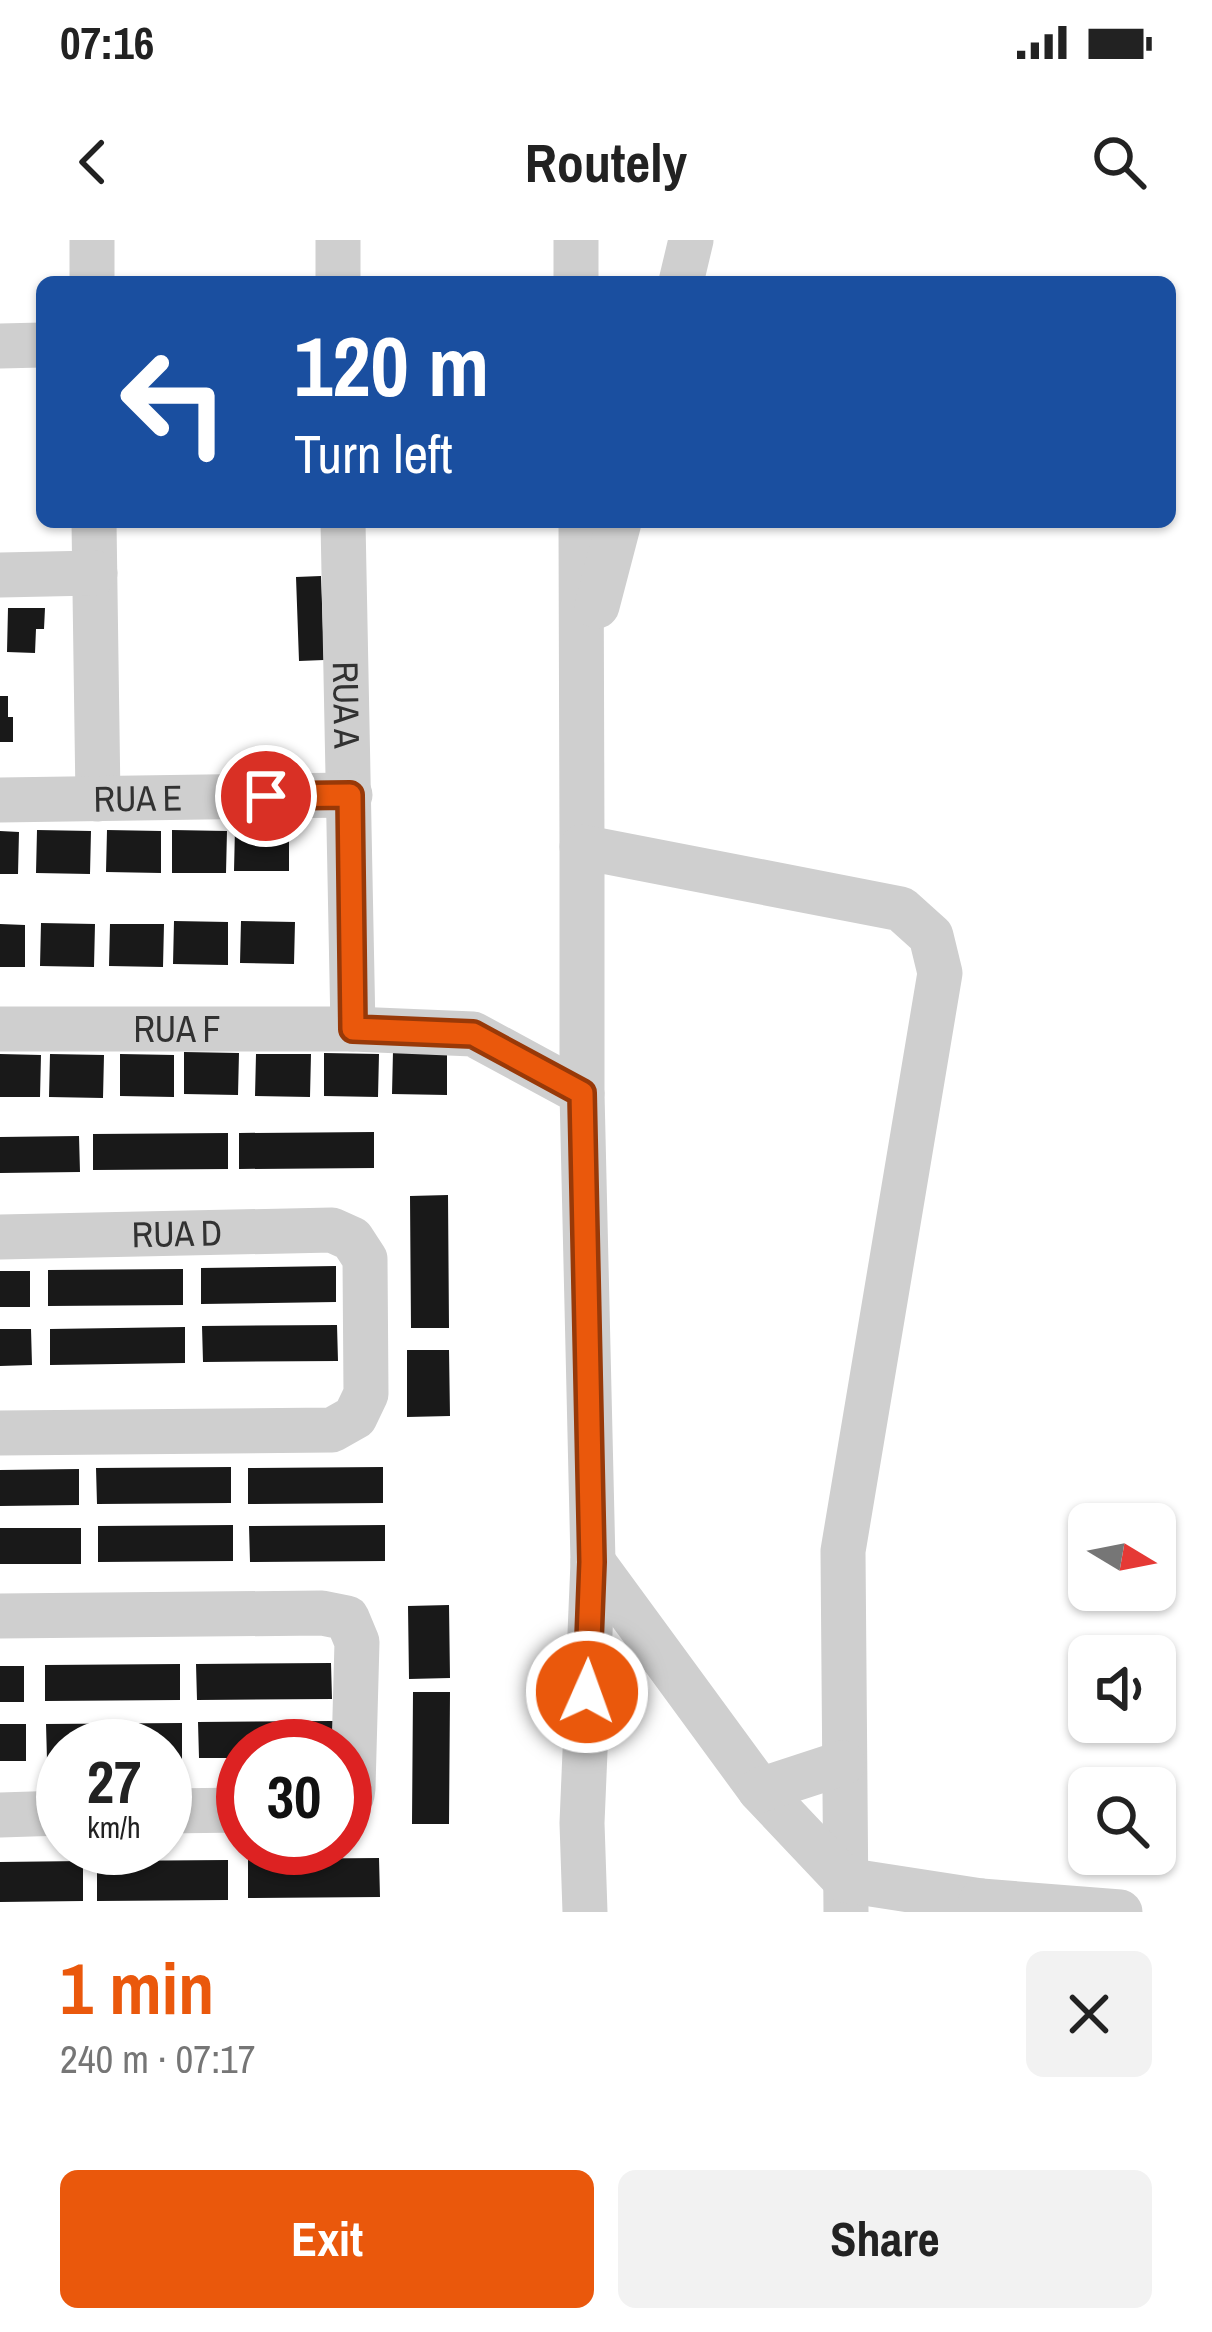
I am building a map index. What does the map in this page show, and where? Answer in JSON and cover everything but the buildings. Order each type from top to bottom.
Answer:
[{"type":"street","points":[[92,240],[92,276]]},
{"type":"street","points":[[338,240],[338,276]]},
{"type":"street","points":[[576,240],[577,276]]},
{"type":"street","points":[[683,276],[692,240]]},
{"type":"street","points":[[0,346],[36,345]]},
{"type":"street","points":[[94,528],[98,799]]},
{"type":"street","name":"RUA A","points":[[343,528],[353,1029]]},
{"type":"street","points":[[580,528],[582,1093],[592,1562],[583,1823],[585,1912]]},
{"type":"street","points":[[583,660],[617,528]]},
{"type":"street","points":[[0,574],[94,573]]},
{"type":"street","name":"RUA E","points":[[0,800],[350,795]]},
{"type":"street","points":[[582,847],[901,909],[931,936],[940,973],[843,1551],[846,1896]]},
{"type":"street","name":"RUA F","points":[[0,1029],[353,1029],[473,1034],[582,1093]]},
{"type":"street","name":"RUA D","points":[[0,1237],[332,1230],[352,1239],[365,1259],[366,1394],[356,1417],[332,1430],[0,1433]]},
{"type":"street","points":[[592,1562],[760,1790],[846,1896],[1120,1912]]},
{"type":"street","points":[[0,1616],[322,1612],[346,1618],[357,1642],[355,1719]]},
{"type":"street","points":[[760,1790],[843,1763]]},
{"type":"street","points":[[0,1814],[36,1813]]},
{"type":"route","points":[[266,796],[350,795],[353,1029],[473,1034],[582,1093],[592,1562],[587,1692]]}]
